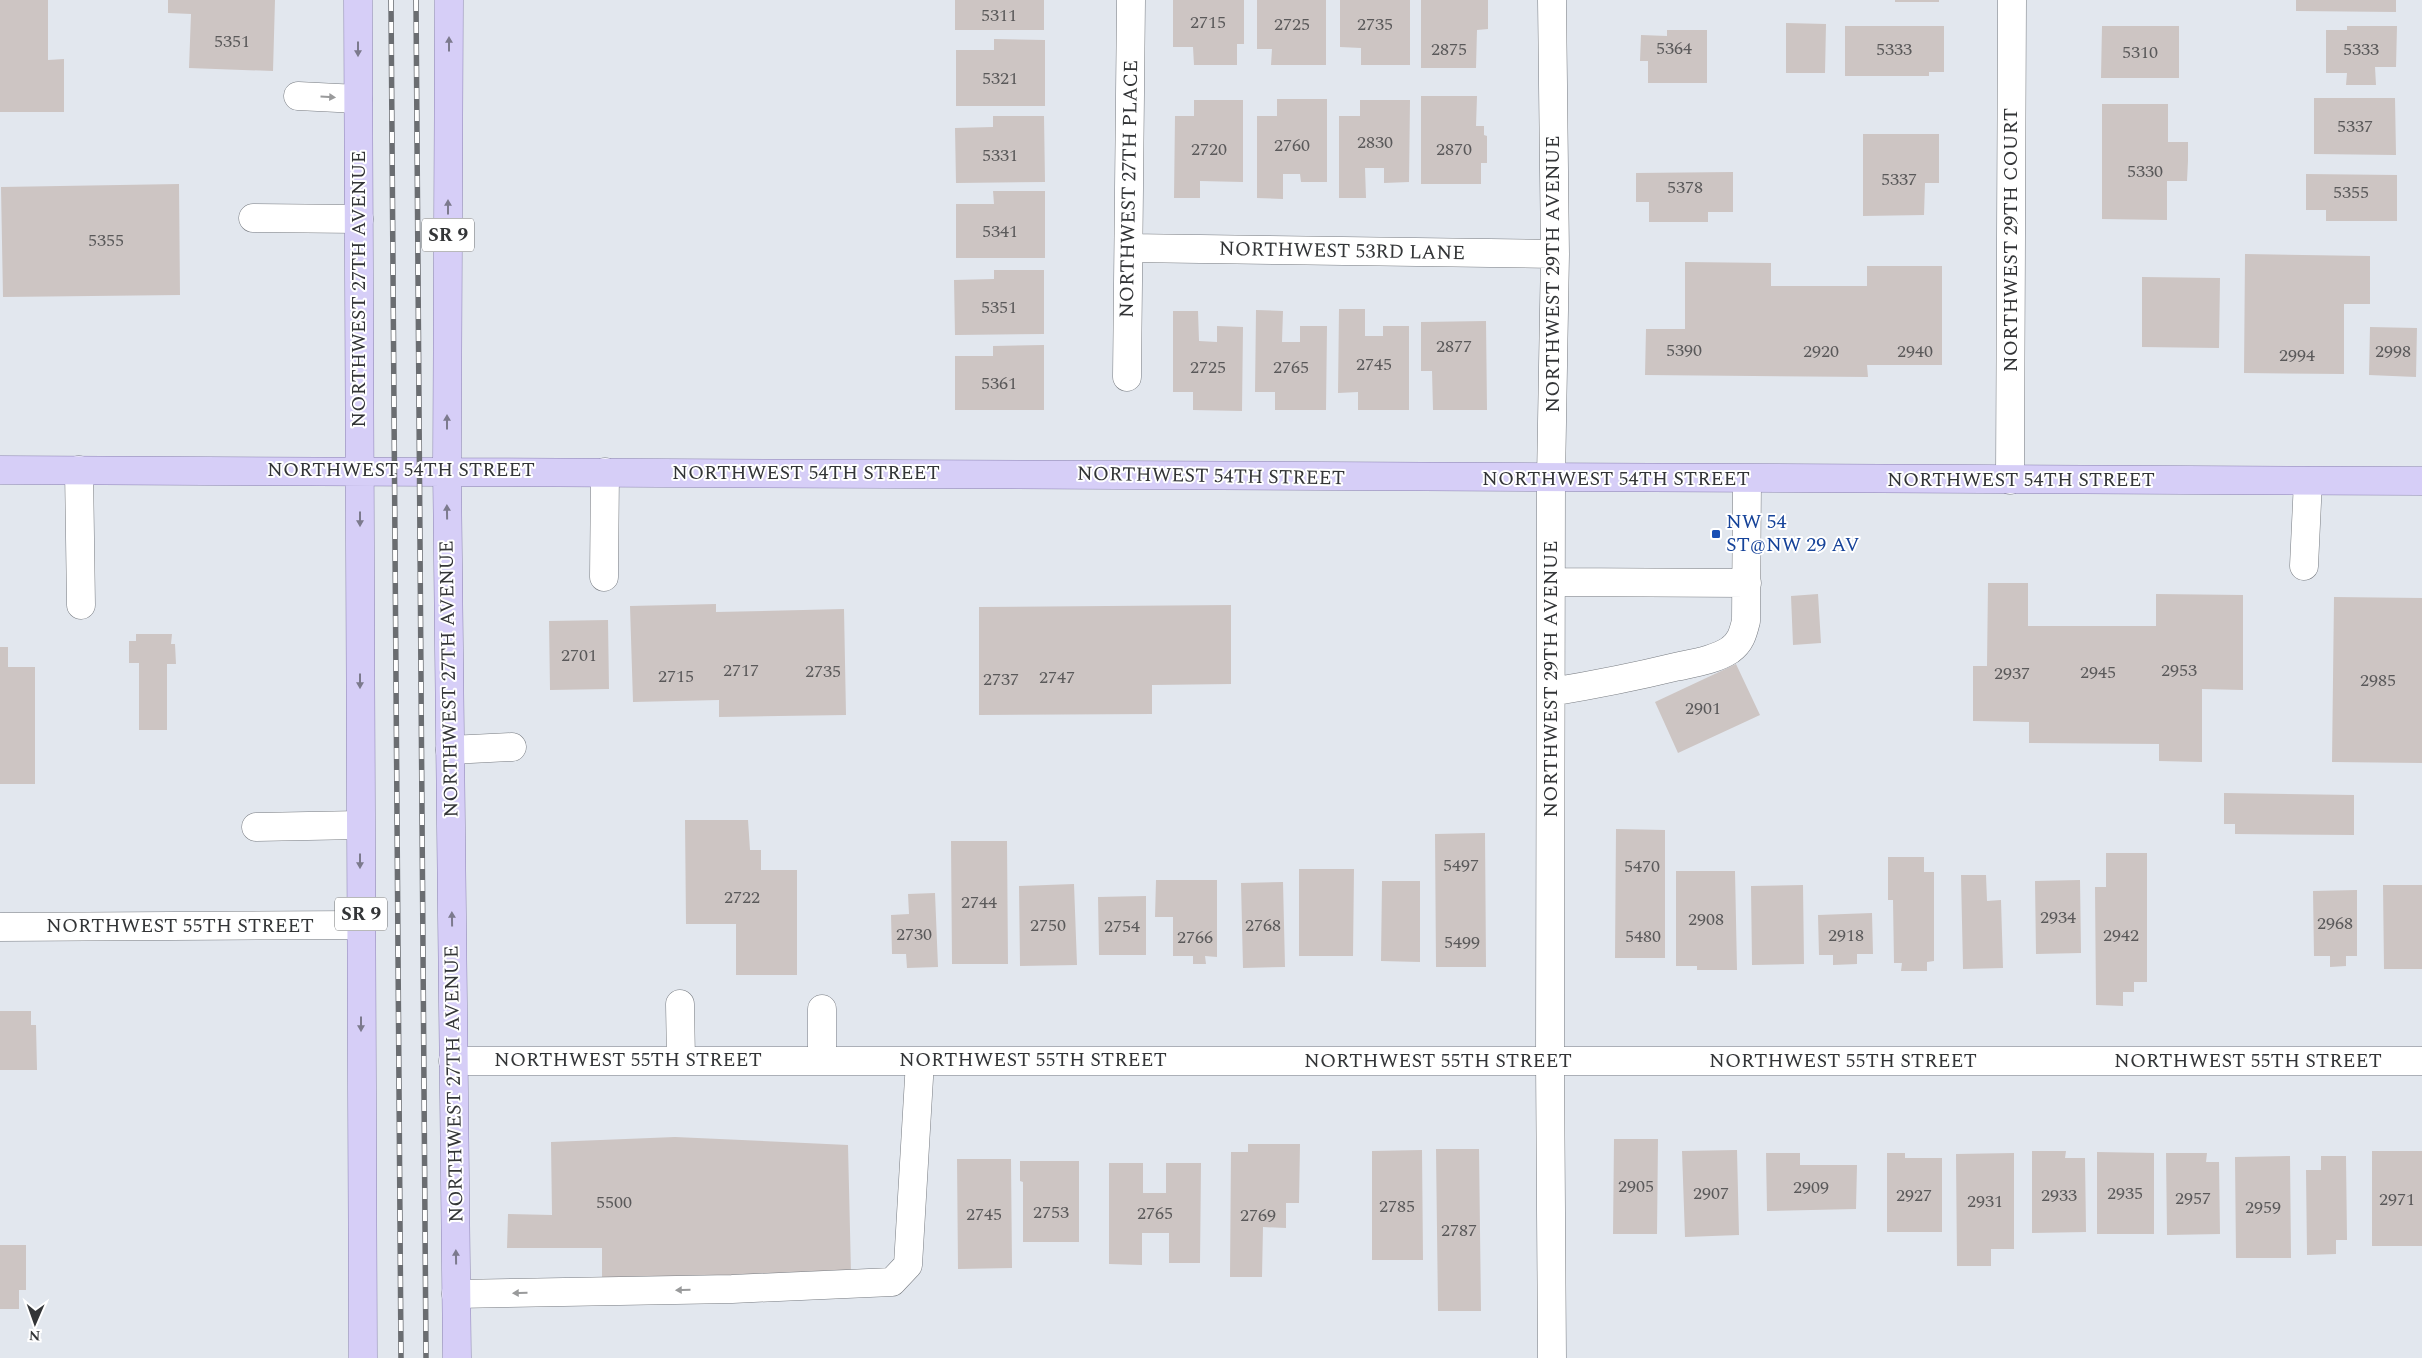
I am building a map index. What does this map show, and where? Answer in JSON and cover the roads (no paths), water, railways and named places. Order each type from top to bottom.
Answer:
[{"type":"main road","name":"NORTHWEST 27TH AVENUE","points":[[358,0],[363,1358]]},
{"type":"main road","name":"NORTHWEST 27TH AVENUE","points":[[449,0],[447,470],[457,1358]]},
{"type":"main road","name":"NORTHWEST 54TH STREET","points":[[0,470],[447,470],[1551,479],[2422,481]]},
{"type":"street","name":"NORTHWEST 27TH PLACE","points":[[1127,377],[1131,0]]},
{"type":"street","name":"NORTHWEST 29TH AVENUE","points":[[1552,0],[1555,254],[1551,479],[1550,1060],[1552,1358]]},
{"type":"street","name":"NORTHWEST 29TH COURT","points":[[2010,480],[2012,0]]},
{"type":"street","points":[[298,96],[358,99]]},
{"type":"street","points":[[253,218],[358,219]]},
{"type":"street","name":"NORTHWEST 53RD LANE","points":[[1129,248],[1555,254]]},
{"type":"street","points":[[79,470],[81,605]]},
{"type":"street","points":[[604,577],[605,472]]},
{"type":"street","points":[[1551,692],[1614,681],[1721,655],[1732,648],[1742,637],[1746,621],[1747,479]]},
{"type":"street","points":[[2304,566],[2308,481]]},
{"type":"street","points":[[1551,582],[1747,583]]},
{"type":"street","points":[[450,750],[512,747]]},
{"type":"street","points":[[256,827],[360,825]]},
{"type":"street","name":"NORTHWEST 55TH STREET","points":[[0,927],[361,925]]},
{"type":"street","points":[[680,1004],[680,1060]]},
{"type":"street","points":[[822,1009],[822,1060]]},
{"type":"street","name":"NORTHWEST 55TH STREET","points":[[453,1060],[2422,1061]]},
{"type":"street","points":[[456,1294],[732,1289],[892,1282],[908,1266],[920,1060]]},
{"type":"railway","points":[[391,0],[401,1358]]},
{"type":"railway","points":[[416,0],[426,1358]]},
{"type":"place","name":"NW 54 ST@NW 29 AV","points":[[1716,534]]}]
